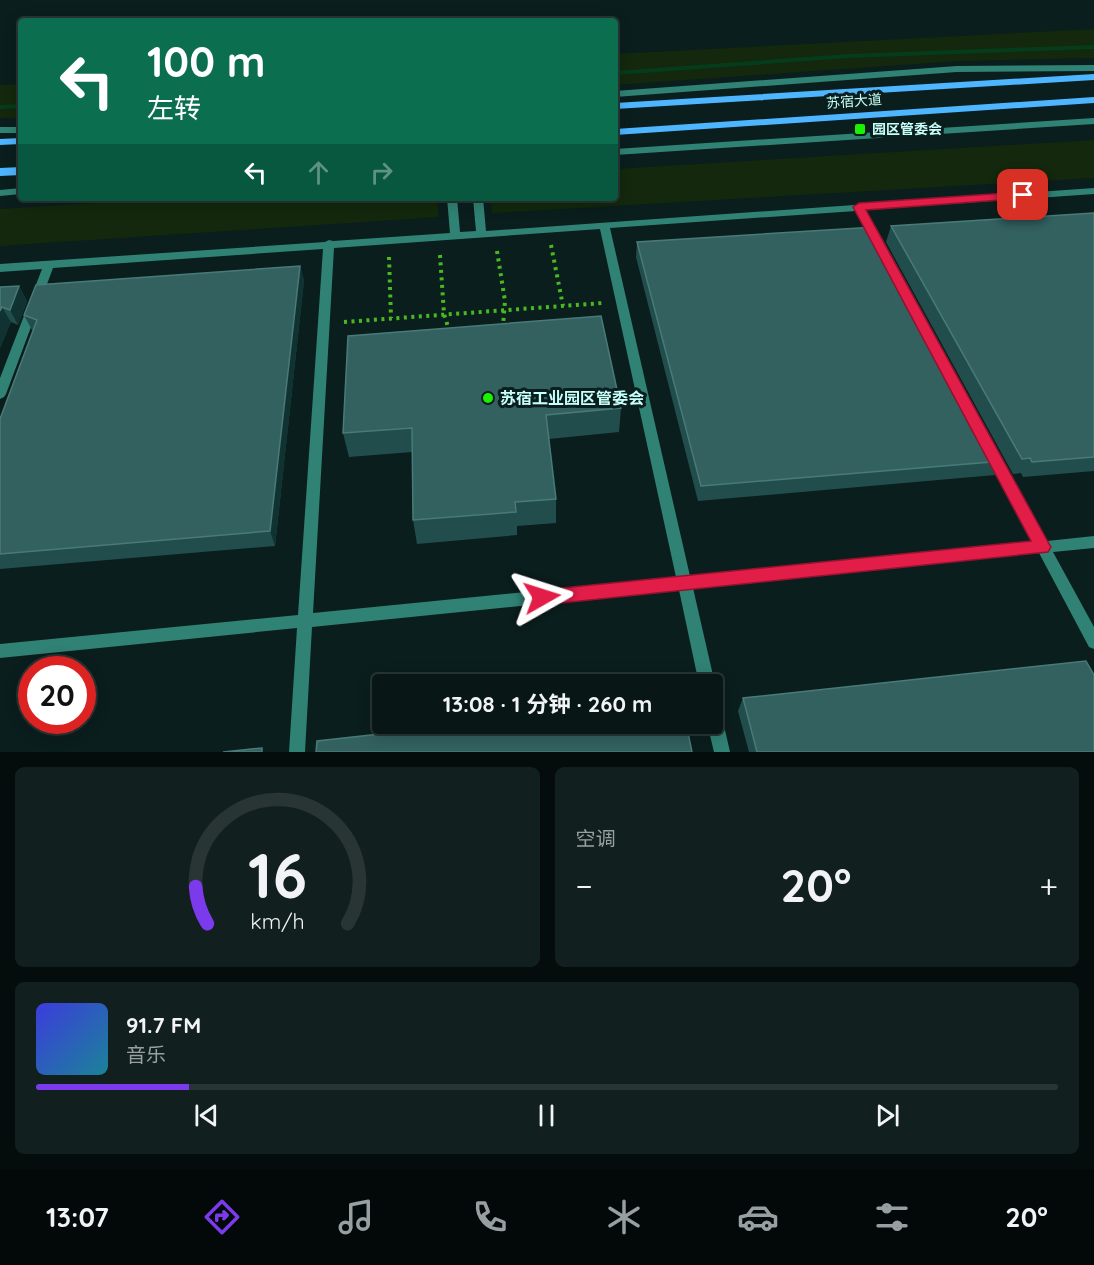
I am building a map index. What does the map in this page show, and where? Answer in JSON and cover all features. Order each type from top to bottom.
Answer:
[{"type":"main road","name":"苏宿大道","points":[[618,106],[1094,77]]},
{"type":"main road","name":"苏宿大道","points":[[618,132],[1094,100]]},
{"type":"main road","points":[[0,142],[18,141]]},
{"type":"main road","points":[[0,172],[18,171]]},
{"type":"lane","points":[[618,94],[957,69],[1094,68]]},
{"type":"lane","points":[[618,152],[1094,121]]},
{"type":"lane","points":[[0,130],[18,130]]},
{"type":"lane","points":[[0,193],[18,191]]},
{"type":"lane","points":[[0,268],[481,232],[1094,191]]},
{"type":"lane","points":[[452,201],[455,234]]},
{"type":"lane","points":[[478,201],[481,232]]},
{"type":"lane","points":[[859,207],[887,258]]},
{"type":"lane","points":[[604,224],[705,674]]},
{"type":"lane","points":[[297,752],[329,243]]},
{"type":"lane","points":[[0,394],[49,264]]},
{"type":"lane","points":[[987,444],[1094,642]]},
{"type":"lane","points":[[0,651],[1094,542]]},
{"type":"lane","points":[[718,734],[723,752]]},
{"type":"path","points":[[481,232],[496,247],[506,310],[506,322],[498,333]]},
{"type":"path","points":[[453,333],[447,328],[444,314],[439,251],[455,234]]},
{"type":"path","points":[[540,244],[551,243],[563,306]]},
{"type":"path","points":[[391,318],[389,255],[399,254]]},
{"type":"path","points":[[324,323],[621,301]]},
{"type":"green space","points":[[1094,29],[1094,58],[958,61],[618,85],[618,54]]},
{"type":"green space","points":[[18,84],[18,118],[0,118],[0,85]]},
{"type":"green space","points":[[1094,140],[1094,178],[492,213],[490,201],[618,201],[618,169]]},
{"type":"green space","points":[[126,201],[437,201],[439,217],[0,246],[0,209]]},
{"type":"building","points":[[1094,213],[1094,457],[1032,462],[1030,458],[1022,459],[891,226]]},
{"type":"building","points":[[875,227],[1003,461],[701,486],[637,242]]},
{"type":"building","points":[[300,266],[270,531],[0,554],[0,419],[37,320],[24,315],[36,285]]},
{"type":"building","points":[[19,286],[10,310],[2,307],[0,311],[0,287]]},
{"type":"building","points":[[601,316],[621,408],[546,415],[556,499],[515,502],[516,512],[413,520],[412,428],[343,433],[348,336]]},
{"type":"building","points":[[1086,661],[1094,675],[1094,752],[757,752],[743,698]]},
{"type":"building","points":[[380,734],[688,734],[692,752],[316,752],[317,741]]},
{"type":"building","points":[[262,748],[262,752],[223,752]]},
{"type":"waterway","points":[[618,73],[849,56],[1094,47]]},
{"type":"waterway","points":[[0,107],[18,106]]},
{"type":"place","name":"园区管委会","points":[[860,129]]},
{"type":"place","name":"苏宿工业园区管委会","points":[[488,398]]},
{"type":"route","points":[[542,597],[1043,547],[859,207],[1023,195]]}]
